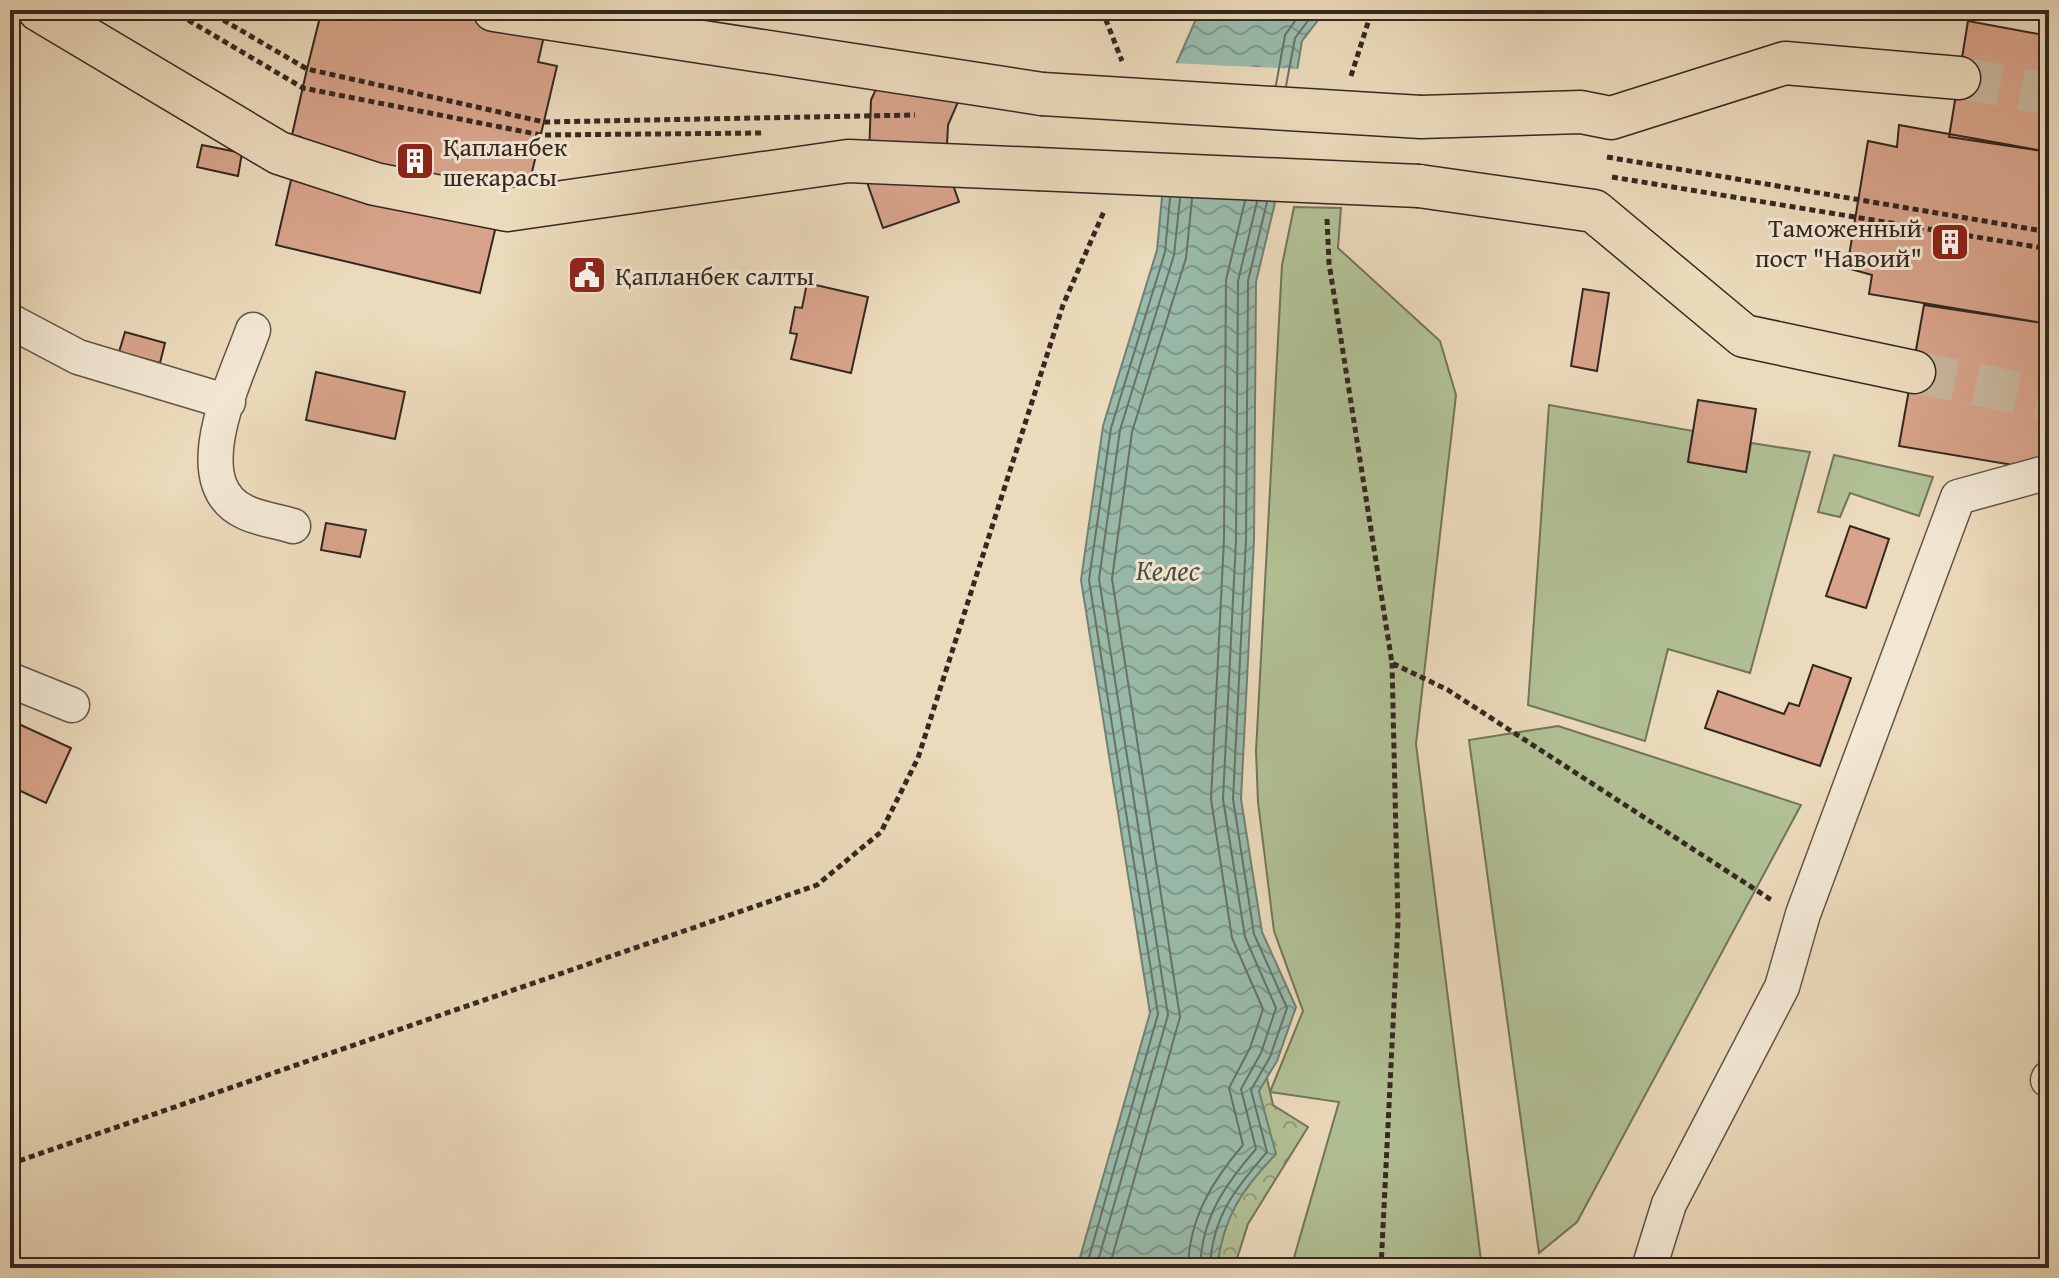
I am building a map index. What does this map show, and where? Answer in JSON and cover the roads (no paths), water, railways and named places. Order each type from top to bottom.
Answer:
[{"type":"main road","points":[[39,10],[279,153],[375,184],[507,210],[848,161],[1419,186],[1594,211],[1744,336],[1914,372]]},
{"type":"main road","points":[[494,10],[1042,94],[1421,117],[1581,112],[1611,118],[1785,63],[1959,78]]},
{"type":"street","points":[[10,321],[78,357],[228,402]]},
{"type":"street","points":[[253,330],[215,441],[215,476],[226,498],[243,512],[293,526]]},
{"type":"street","points":[[1649,1268],[1669,1204],[1782,987],[1803,914],[1958,497],[2049,472]]},
{"type":"street","points":[[10,680],[72,705]]},
{"type":"water","name":"Келес","points":[[1200,10],[1326,10],[1302,41],[1274,207],[1256,282],[1254,540],[1241,799],[1262,932],[1296,1007],[1277,1061],[1259,1091],[1276,1154],[1253,1180],[1229,1219],[1217,1268],[1077,1268],[1150,1013],[1081,580],[1103,426],[1157,250],[1174,69]]},
{"type":"tunnel","points":[[1959,78],[2049,94]]},
{"type":"tunnel","points":[[1914,372],[2049,399]]},
{"type":"place","name":"Қапланбек шекарасы","points":[[415,161]]},
{"type":"place","name":"Таможенный пост \"Навоий\"","points":[[1950,242]]},
{"type":"place","name":"Қапланбек салты","points":[[587,275]]}]
